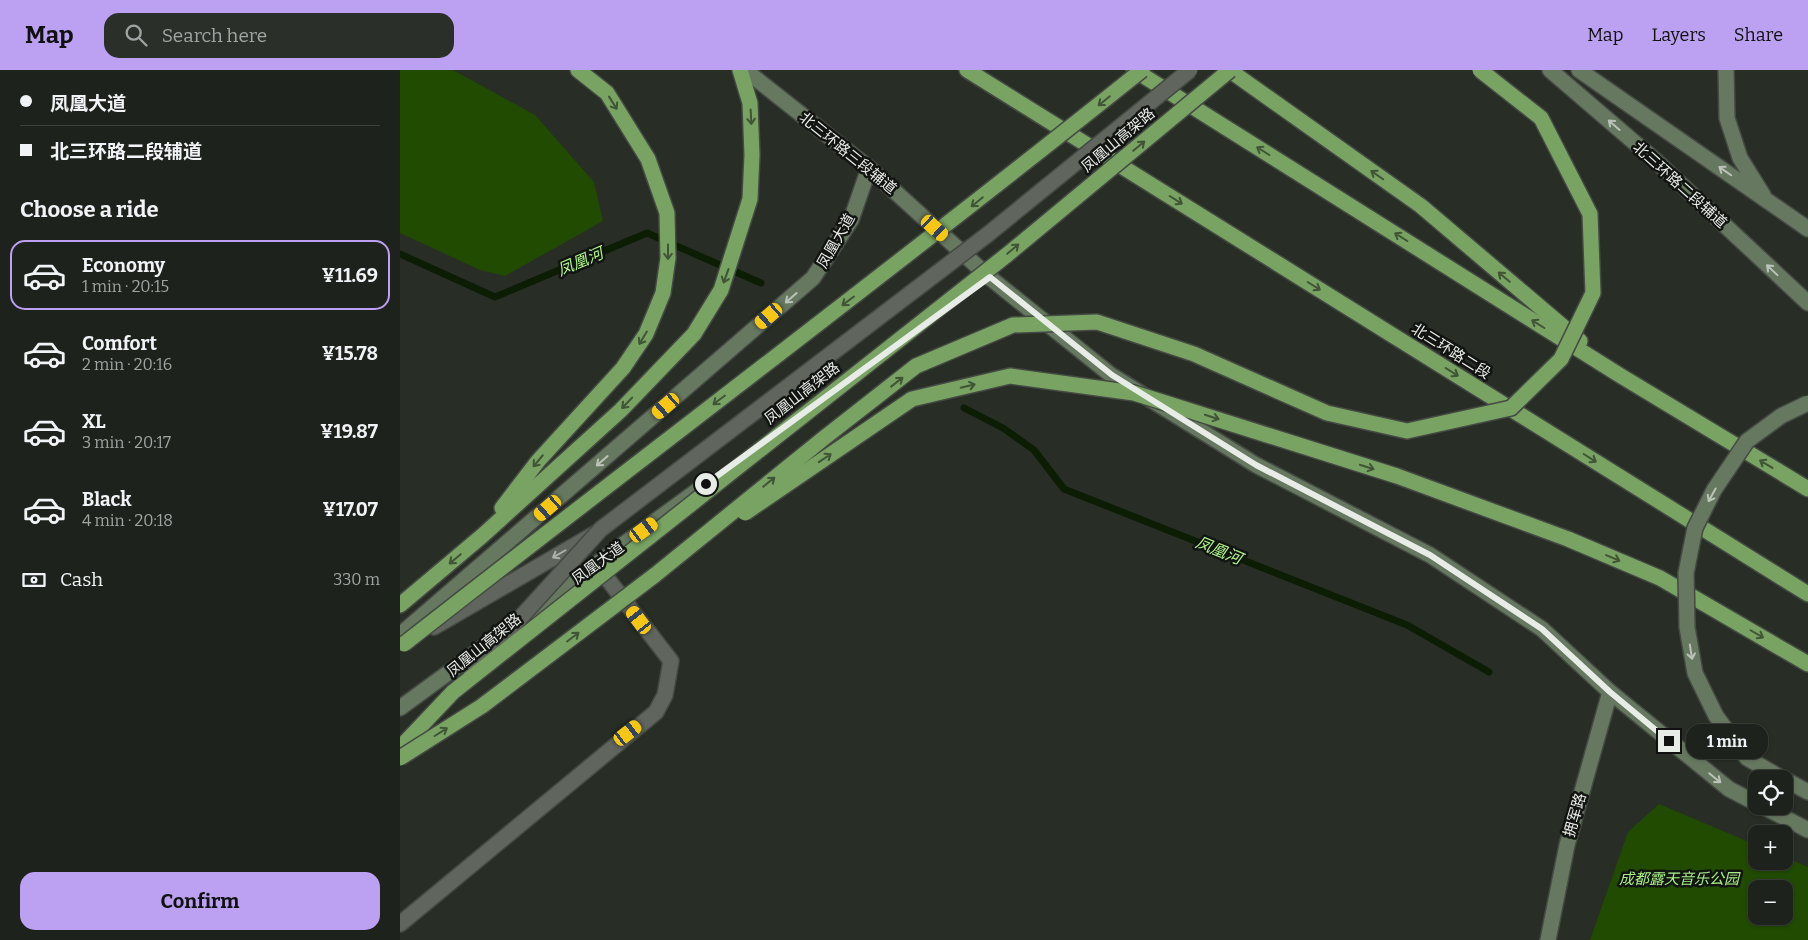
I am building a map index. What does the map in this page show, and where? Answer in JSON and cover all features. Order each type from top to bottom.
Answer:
[{"type":"highway","points":[[482,536],[538,461],[623,368],[646,334],[663,294],[668,258],[667,213],[648,159],[607,93],[578,70]]},
{"type":"highway","points":[[400,605],[482,536],[621,410],[694,334],[722,290],[750,199],[752,155],[750,103],[740,70]]},
{"type":"highway","name":"北三环路二段","points":[[968,70],[1808,594]]},
{"type":"highway","points":[[1134,70],[1621,376],[1808,489]]},
{"type":"highway","points":[[401,642],[966,211],[1142,70]]},
{"type":"highway","points":[[1230,70],[1421,206],[1621,376]]},
{"type":"highway","name":"凤凰山高架路","points":[[400,748],[453,692],[1008,254],[1230,70]]},
{"type":"highway","points":[[400,758],[482,706],[655,575],[916,366],[1013,325],[1097,322],[1194,354],[1326,413],[1406,432],[1511,408],[1562,359],[1594,293],[1590,214],[1541,118],[1480,70]]},
{"type":"highway","points":[[655,575],[912,399],[1010,376],[1134,392],[1397,476],[1568,539],[1660,578],[1808,664]]},
{"type":"main road","name":"北三环路三段辅道","points":[[745,70],[869,168],[990,277]]},
{"type":"main road","name":"北三环路二段辅道","points":[[1550,70],[1656,161],[1808,303]]},
{"type":"main road","points":[[1579,70],[1808,229]]},
{"type":"main road","points":[[1726,70],[1727,118],[1740,158],[1767,200]]},
{"type":"main road","name":"凤凰大道","points":[[401,642],[814,278],[851,220],[869,168]]},
{"type":"main road","name":"凤凰大道","points":[[400,708],[990,277]]},
{"type":"main road","points":[[990,277],[1112,375],[1256,465],[1430,555],[1542,629],[1610,692],[1729,790],[1748,800]]},
{"type":"main road","points":[[1768,770],[1747,758],[1716,716],[1695,673],[1687,627],[1686,573],[1695,528],[1714,490],[1747,441],[1780,416],[1808,403]]},
{"type":"main road","name":"拥军路","points":[[1548,940],[1567,845],[1610,692]]},
{"type":"main road","points":[[1793,784],[1808,792]]},
{"type":"main road","points":[[1779,815],[1808,830]]},
{"type":"lane","points":[[401,642],[601,529],[987,235],[1190,70]]},
{"type":"lane","points":[[453,692],[601,529]]},
{"type":"lane","points":[[400,924],[656,712],[665,695],[671,661],[596,564]]},
{"type":"green space","points":[[400,70],[453,70],[535,115],[594,182],[603,221],[505,276],[480,270],[400,233]]},
{"type":"green space","name":"成都露天音乐公园","points":[[1659,804],[1748,842],[1748,870],[1793,870],[1793,861],[1808,867],[1808,940],[1590,940],[1628,832]]},
{"type":"waterway","name":"凤凰河","points":[[400,254],[495,297],[647,233],[761,283]]},
{"type":"waterway","name":"凤凰河","points":[[964,408],[1003,428],[1034,450],[1064,489],[1407,625],[1489,672]]},
{"type":"route","points":[[706,484],[990,277],[1112,375],[1256,465],[1430,555],[1542,629],[1610,692],[1669,741]]}]
